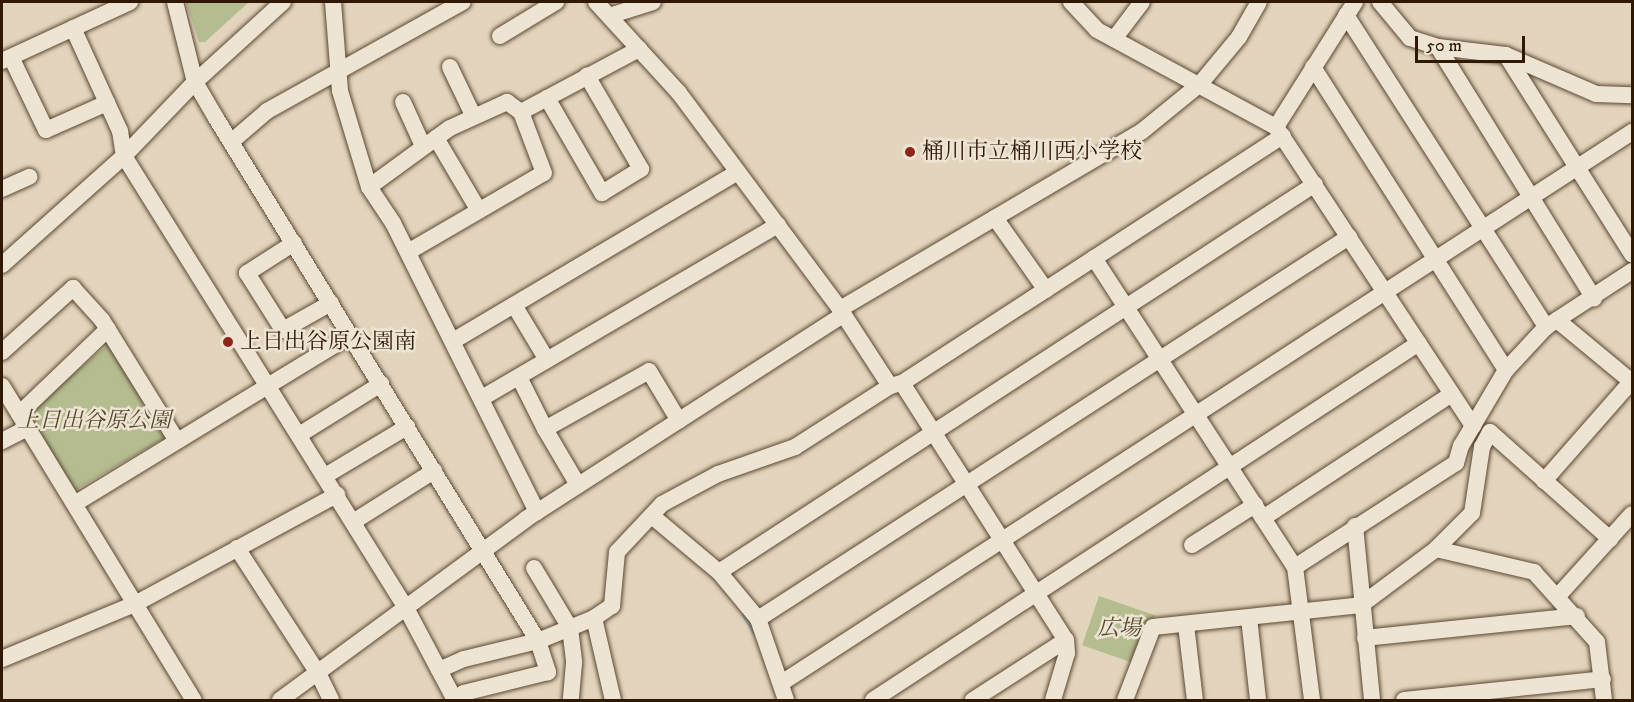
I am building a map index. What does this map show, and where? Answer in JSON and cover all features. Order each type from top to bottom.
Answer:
[{"type":"street","points":[[106,103],[46,130],[6,59],[130,2]]},
{"type":"street","points":[[73,28],[120,131],[124,156],[406,608],[455,700],[464,693],[548,672],[538,640],[195,82],[175,2]]},
{"type":"street","points":[[2,265],[124,156],[195,82],[283,2]]},
{"type":"street","points":[[348,2],[334,7],[340,91],[369,187],[408,252],[537,512]]},
{"type":"street","points":[[231,142],[267,111],[463,2]]},
{"type":"street","points":[[500,36],[556,2]]},
{"type":"street","points":[[596,2],[679,93],[933,432],[1066,640],[1068,653],[1053,700]]},
{"type":"street","points":[[609,16],[653,2]]},
{"type":"street","points":[[1071,2],[1096,30],[1200,84],[1280,132],[1473,426]]},
{"type":"street","points":[[1114,39],[1142,2]]},
{"type":"street","points":[[280,700],[537,512],[842,312],[1141,132],[1200,84],[1239,37],[1258,2]]},
{"type":"street","points":[[1380,2],[1410,38],[1438,47],[1506,55],[1596,94],[1632,95]]},
{"type":"street","points":[[439,670],[464,659],[538,640],[594,618],[612,606],[617,552],[662,504],[718,474],[795,447],[1046,290],[1280,132],[1313,68],[1350,8],[1483,228],[1552,324],[1632,381],[1544,481]]},
{"type":"street","points":[[1438,47],[1594,299]]},
{"type":"street","points":[[521,112],[639,49]]},
{"type":"street","points":[[1506,55],[1632,254]]},
{"type":"street","points":[[450,67],[474,117]]},
{"type":"street","points":[[1313,68],[1506,370]]},
{"type":"street","points":[[547,98],[602,193],[641,170],[587,76]]},
{"type":"street","points":[[403,102],[478,209]]},
{"type":"street","points":[[369,187],[430,142],[474,117],[507,102],[521,112],[544,173],[478,209],[408,252]]},
{"type":"street","points":[[783,682],[1195,413],[1530,198],[1631,136]]},
{"type":"street","points":[[453,341],[738,172]]},
{"type":"street","points":[[2,189],[28,177]]},
{"type":"street","points":[[719,572],[1315,184]]},
{"type":"street","points":[[995,218],[1046,290]]},
{"type":"street","points":[[482,398],[778,225]]},
{"type":"street","points":[[758,619],[1349,237]]},
{"type":"street","points":[[294,243],[247,273],[283,330],[331,303]]},
{"type":"street","points":[[1094,258],[1296,567],[1312,700]]},
{"type":"street","points":[[1296,567],[1355,526],[1456,463],[1473,426],[1506,370],[1552,324],[1594,299],[1632,271]]},
{"type":"street","points":[[2,352],[73,288],[108,329],[177,441]]},
{"type":"street","points":[[513,305],[547,360]]},
{"type":"street","points":[[2,441],[108,329]]},
{"type":"street","points":[[76,503],[351,335]]},
{"type":"street","points":[[873,700],[1034,592],[1419,343]]},
{"type":"street","points":[[545,429],[649,371],[679,421]]},
{"type":"street","points":[[519,377],[545,429],[578,485]]},
{"type":"street","points":[[299,435],[381,384]]},
{"type":"street","points":[[2,386],[76,503],[189,699]]},
{"type":"street","points":[[1192,545],[1259,511],[1452,394]]},
{"type":"street","points":[[325,476],[407,427]]},
{"type":"street","points":[[1125,700],[1153,627],[1361,605],[1436,549],[1472,513],[1482,447],[1490,432],[1610,539]]},
{"type":"street","points":[[352,522],[434,471]]},
{"type":"street","points":[[2,659],[135,604],[336,495]]},
{"type":"street","points":[[1558,596],[1632,514]]},
{"type":"street","points":[[652,516],[719,572],[758,619],[783,682],[786,700]]},
{"type":"street","points":[[1355,526],[1372,700]]},
{"type":"street","points":[[237,548],[318,673],[330,700]]},
{"type":"street","points":[[1436,549],[1534,572],[1577,616],[1597,642],[1604,700]]},
{"type":"street","points":[[534,568],[570,628],[574,663],[571,700]]},
{"type":"street","points":[[1365,638],[1577,616]]},
{"type":"street","points":[[594,618],[613,700]]},
{"type":"street","points":[[1249,618],[1258,700]]},
{"type":"street","points":[[1186,625],[1195,700]]},
{"type":"street","points":[[973,700],[1066,640]]},
{"type":"street","points":[[1133,675],[1136,700]]},
{"type":"street","points":[[1404,700],[1603,679]]},
{"type":"green space","points":[[186,2],[249,2],[205,42],[199,42]]},
{"type":"green space","name":"上日出谷原公園","points":[[109,344],[166,437],[74,491],[26,414]]},
{"type":"green space","name":"広場","points":[[1099,596],[1155,615],[1138,664],[1082,645]]},
{"type":"waterway","points":[[744,614],[755,632]]},
{"type":"place","name":"桶川市立桶川西小学校","points":[[910,152]]},
{"type":"place","name":"上日出谷原公園南","points":[[228,342]]}]
